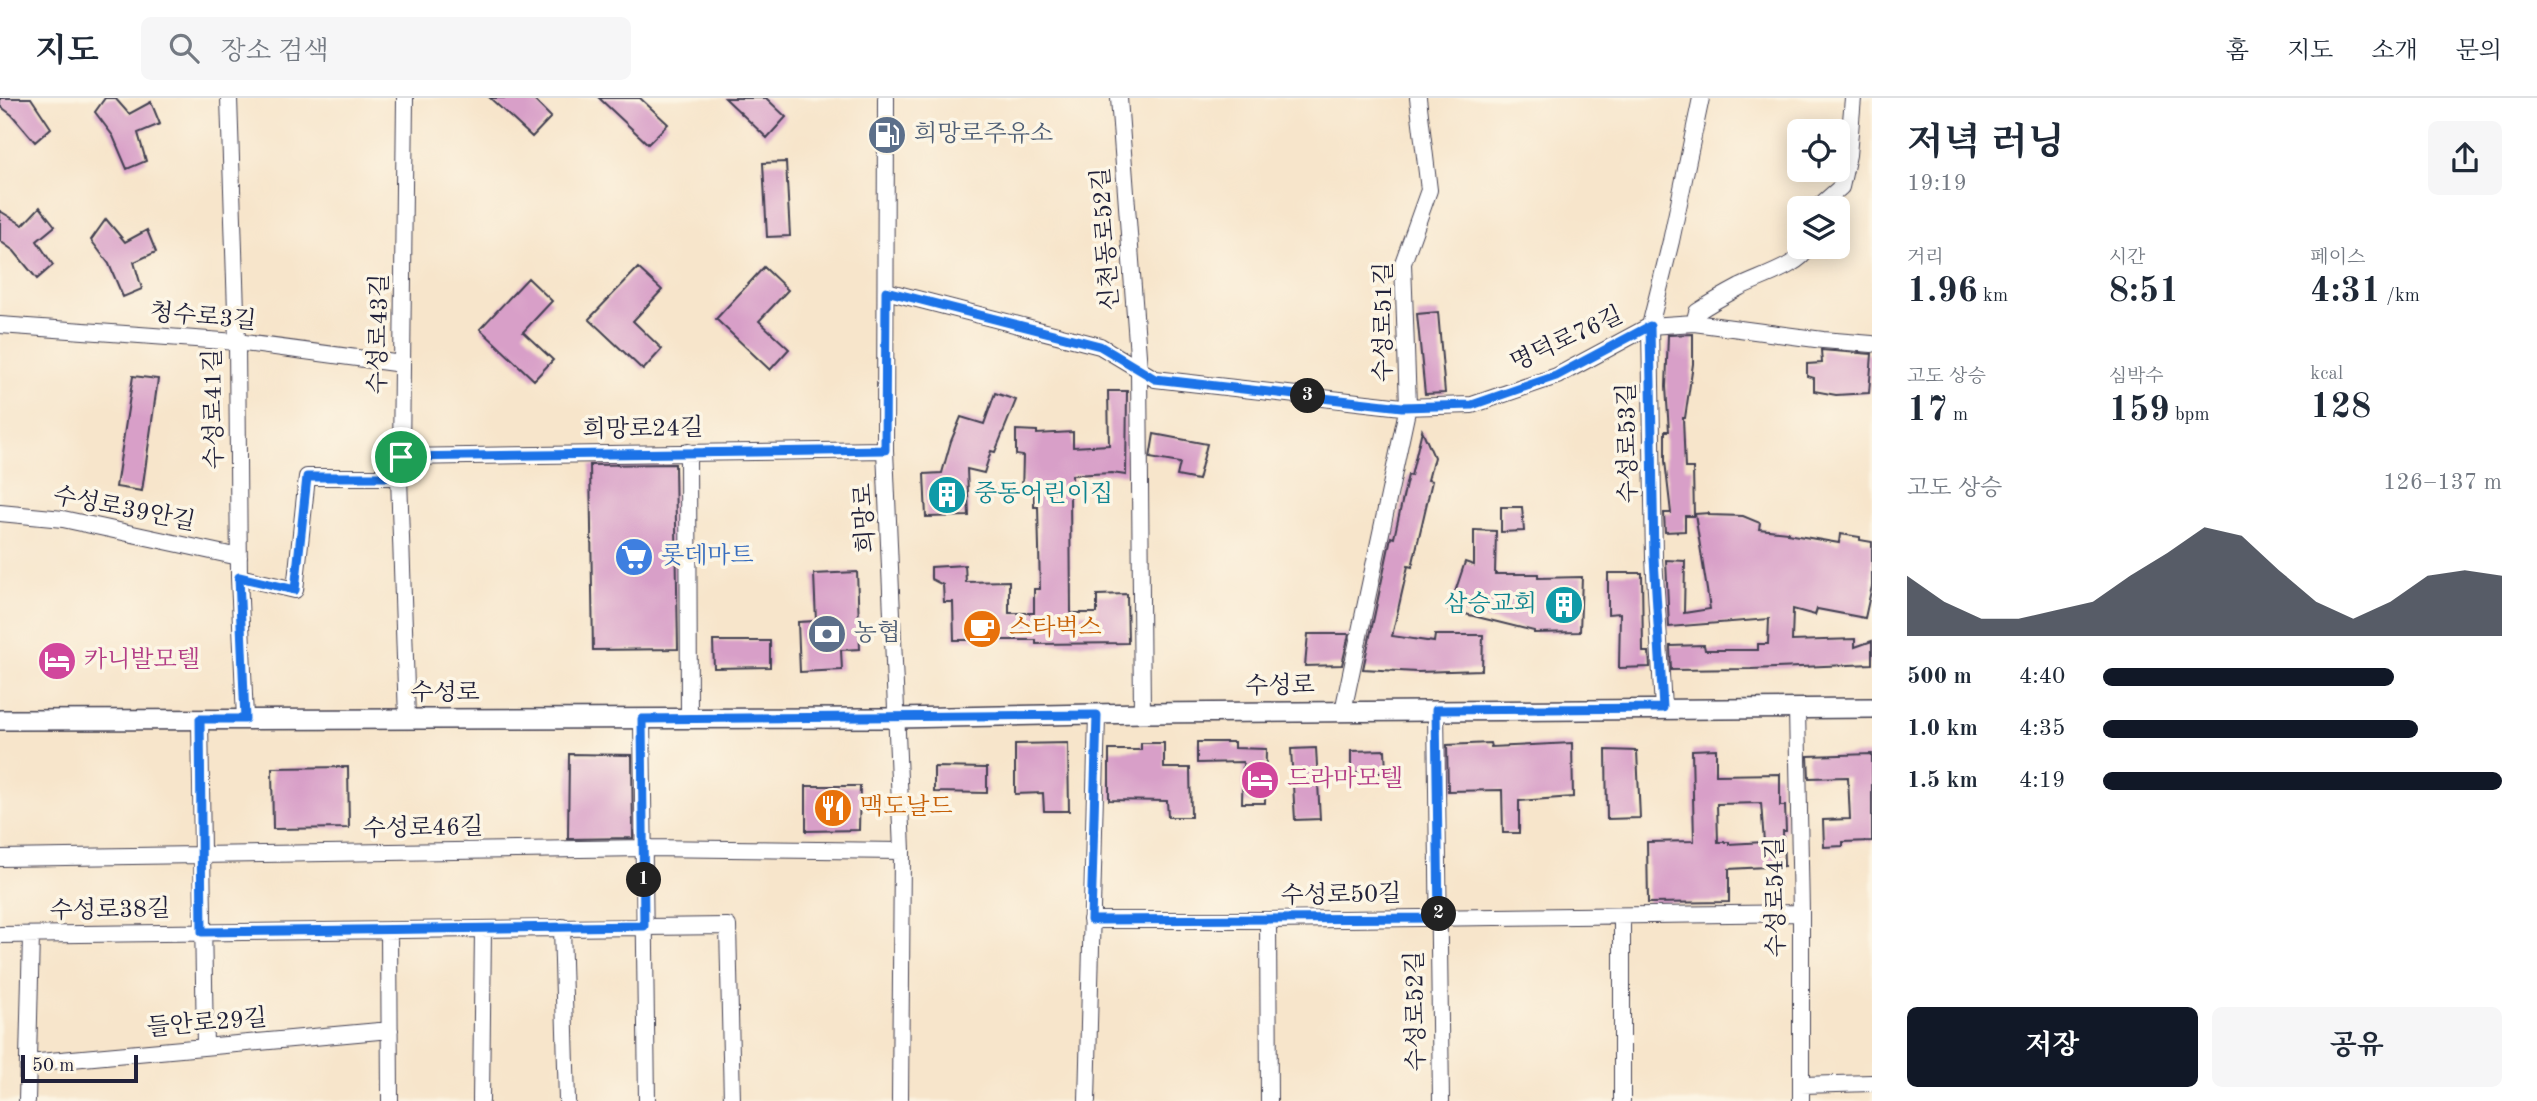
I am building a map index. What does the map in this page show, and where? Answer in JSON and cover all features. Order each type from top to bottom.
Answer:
[{"type":"main road","name":"수성로","points":[[0,720],[898,718],[1142,713],[1872,708]]},
{"type":"street","name":"수성로41길","points":[[229,98],[237,342],[239,577],[245,719]]},
{"type":"street","name":"수성로43길","points":[[405,98],[399,477],[407,719]]},
{"type":"street","name":"희망로","points":[[886,98],[885,450],[902,851],[900,1101]]},
{"type":"street","name":"신천동로52길","points":[[1119,98],[1139,369],[1142,713]]},
{"type":"street","name":"수성로51길","points":[[1343,711],[1408,406],[1403,262],[1429,190],[1418,98]]},
{"type":"street","name":"수성로53길","points":[[1663,708],[1654,558],[1650,326],[1700,98]]},
{"type":"street","points":[[1831,196],[1842,187],[1853,98]]},
{"type":"street","points":[[1694,323],[1697,312],[1742,286],[1799,259]]},
{"type":"street","name":"명덕로76길","points":[[886,291],[1100,346],[1155,379],[1402,407],[1472,405],[1556,376],[1650,326],[1694,323],[1872,344]]},
{"type":"street","name":"청수로3길","points":[[0,325],[237,342],[402,364]]},
{"type":"street","name":"희망로24길","points":[[401,457],[885,450]]},
{"type":"street","points":[[688,452],[689,719]]},
{"type":"street","points":[[239,577],[295,590],[307,477],[399,477]]},
{"type":"street","name":"수성로39안길","points":[[0,513],[62,519],[239,557]]},
{"type":"street","name":"수성로54길","points":[[1797,709],[1801,1093],[1872,1083]]},
{"type":"street","name":"수성로52길","points":[[1436,710],[1441,1101]]},
{"type":"street","points":[[1087,1101],[1097,715]]},
{"type":"street","points":[[200,719],[205,1047]]},
{"type":"street","points":[[642,719],[647,1101]]},
{"type":"street","points":[[644,848],[902,851]]},
{"type":"street","name":"수성로46길","points":[[203,855],[644,848]]},
{"type":"street","points":[[0,858],[203,855]]},
{"type":"street","name":"수성로50길","points":[[1091,920],[1801,913]]},
{"type":"street","points":[[1622,916],[1622,1101]]},
{"type":"street","points":[[1268,920],[1269,1101]]},
{"type":"street","points":[[644,926],[727,926],[732,1101]]},
{"type":"street","name":"수성로38길","points":[[0,935],[644,926]]},
{"type":"street","points":[[562,927],[567,1101]]},
{"type":"street","points":[[481,1101],[483,929]]},
{"type":"street","points":[[389,930],[390,1101]]},
{"type":"street","points":[[27,1101],[31,935]]},
{"type":"street","name":"들안로29길","points":[[28,1063],[390,1030]]},
{"type":"building","points":[[0,98],[31,98],[51,128],[35,142],[12,115],[0,106]]},
{"type":"building","points":[[105,98],[115,98],[129,114],[151,102],[160,124],[138,133],[146,161],[127,169],[113,136],[95,112]]},
{"type":"building","points":[[490,98],[532,98],[551,117],[532,137]]},
{"type":"building","points":[[599,98],[640,98],[668,124],[648,144]]},
{"type":"building","points":[[725,98],[766,98],[786,117],[767,138]]},
{"type":"building","points":[[786,162],[790,236],[767,237],[763,163]]},
{"type":"building","points":[[40,207],[55,226],[37,241],[53,265],[37,279],[14,251],[0,241],[0,211],[23,225]]},
{"type":"building","points":[[106,219],[125,242],[147,230],[156,252],[134,262],[142,289],[123,297],[109,264],[91,240]]},
{"type":"building","points":[[764,267],[788,290],[759,321],[789,349],[770,370],[716,319]]},
{"type":"building","points":[[638,268],[662,290],[633,321],[662,349],[643,370],[589,319]]},
{"type":"building","points":[[528,278],[552,301],[523,332],[553,360],[534,380],[480,329]]},
{"type":"building","points":[[1438,312],[1445,393],[1425,394],[1417,314]]},
{"type":"building","points":[[1693,334],[1693,364],[1683,418],[1685,468],[1693,468],[1694,516],[1685,516],[1685,531],[1665,532],[1664,513],[1671,513],[1665,461],[1665,431],[1669,431],[1666,387],[1668,335]]},
{"type":"building","points":[[1821,350],[1872,354],[1869,393],[1836,395],[1814,391],[1814,378],[1807,376],[1807,364],[1822,363]]},
{"type":"building","points":[[133,376],[158,379],[142,491],[116,487]]},
{"type":"building","points":[[1108,391],[1127,391],[1126,475],[1072,475],[1071,613],[1097,613],[1097,595],[1127,594],[1128,643],[1036,644],[1036,640],[954,640],[953,602],[944,602],[943,585],[931,579],[931,567],[965,565],[966,582],[1009,581],[1009,613],[1034,613],[1034,589],[1040,589],[1038,507],[1034,507],[1034,493],[1022,493],[1023,456],[1016,455],[1016,430],[1037,431],[1037,434],[1073,432],[1073,447],[1109,445]]},
{"type":"building","points":[[995,393],[1016,400],[995,452],[991,451],[984,473],[967,469],[969,516],[926,517],[924,474],[942,473],[961,417],[984,424]]},
{"type":"building","points":[[1422,430],[1434,457],[1428,480],[1432,481],[1412,567],[1408,566],[1392,636],[1434,642],[1435,635],[1483,635],[1482,670],[1417,672],[1363,669],[1391,537],[1394,538],[1408,475],[1411,476]]},
{"type":"building","points":[[1154,434],[1207,444],[1198,480],[1177,476],[1180,463],[1150,458]]},
{"type":"building","name":"롯데마트","points":[[675,464],[678,649],[593,650],[590,465]]},
{"type":"building","points":[[1501,507],[1522,507],[1524,531],[1501,532]]},
{"type":"building","points":[[1695,514],[1743,516],[1760,523],[1759,529],[1788,532],[1787,534],[1839,543],[1840,534],[1872,542],[1872,586],[1865,618],[1817,609],[1815,615],[1793,609],[1792,641],[1855,639],[1855,647],[1872,641],[1872,664],[1671,670],[1670,646],[1704,645],[1705,650],[1758,650],[1758,644],[1768,644],[1769,619],[1669,627],[1666,560],[1685,561],[1684,613],[1710,609]]},
{"type":"building","points":[[1474,530],[1496,531],[1495,574],[1538,574],[1538,578],[1582,577],[1580,632],[1534,633],[1449,610],[1465,562],[1474,565]]},
{"type":"building","points":[[857,572],[860,649],[841,650],[842,670],[800,672],[798,622],[816,621],[814,574]]},
{"type":"building","points":[[1608,573],[1642,573],[1643,652],[1649,652],[1650,667],[1619,668],[1620,613],[1608,614]]},
{"type":"building","points":[[1308,634],[1349,634],[1342,665],[1305,666]]},
{"type":"building","points":[[713,641],[770,641],[770,667],[714,668]]},
{"type":"building","points":[[1197,742],[1234,742],[1234,748],[1266,749],[1265,803],[1242,803],[1243,762],[1197,763]]},
{"type":"building","points":[[1068,743],[1069,811],[1044,811],[1043,793],[1015,794],[1015,744]]},
{"type":"building","points":[[1141,743],[1164,743],[1164,768],[1190,768],[1191,817],[1168,817],[1167,801],[1109,800],[1109,750],[1141,750]]},
{"type":"building","points":[[1490,743],[1491,747],[1572,743],[1573,797],[1519,801],[1519,833],[1503,833],[1502,790],[1448,791],[1447,745]]},
{"type":"building","points":[[1316,748],[1320,819],[1295,820],[1291,749]]},
{"type":"building","points":[[1716,749],[1716,775],[1780,774],[1780,806],[1785,806],[1784,866],[1729,869],[1729,902],[1648,903],[1647,842],[1694,841],[1692,750]],"holes":[[[1761,803],[1764,842],[1718,842],[1717,804]]]},
{"type":"building","points":[[1385,750],[1386,773],[1351,773],[1351,751]]},
{"type":"building","points":[[1606,750],[1637,751],[1640,818],[1607,819]]},
{"type":"building","points":[[569,754],[632,755],[633,838],[568,839]]},
{"type":"building","points":[[1872,754],[1872,841],[1843,842],[1843,846],[1824,847],[1823,820],[1850,819],[1848,777],[1809,778],[1808,756]]},
{"type":"building","points":[[348,767],[349,828],[273,829],[272,768]]},
{"type":"building","points":[[934,767],[987,768],[987,793],[934,792]]},
{"type":"building","name":"맥도날드","points":[[806,786],[860,786],[859,830],[806,831]]},
{"type":"place","name":"희망로주유소","points":[[887,135]]},
{"type":"place","name":"중동어린이집","points":[[947,495]]},
{"type":"place","name":"롯데마트","points":[[634,557]]},
{"type":"place","name":"삼승교회","points":[[1564,605]]},
{"type":"place","name":"스타벅스","points":[[982,629]]},
{"type":"place","name":"농협","points":[[827,634]]},
{"type":"place","name":"카니발모텔","points":[[57,661]]},
{"type":"place","name":"드라마모텔","points":[[1260,780]]},
{"type":"place","name":"맥도날드","points":[[833,808]]},
{"type":"route","points":[[886,291],[1100,346],[1155,379],[1402,407],[1472,405],[1556,376],[1650,326],[1654,558],[1663,708],[1436,710],[1439,918],[1091,920],[1097,715],[642,719],[644,926],[202,932],[200,719],[245,719],[239,577],[295,590],[307,477],[399,477],[401,457],[885,450],[886,291]]}]
